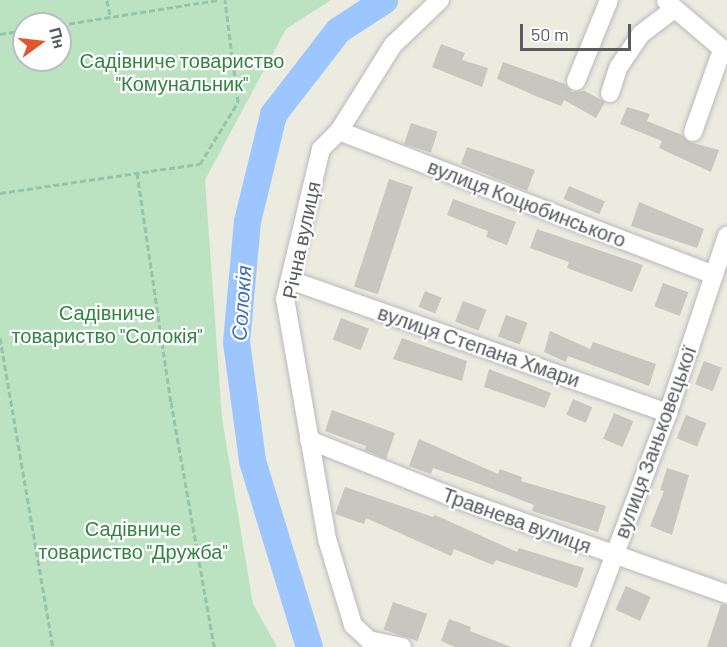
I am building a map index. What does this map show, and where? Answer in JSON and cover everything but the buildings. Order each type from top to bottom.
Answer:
[{"type":"street","name":"Річна вулиця","points":[[402,647],[369,640],[353,625],[327,539],[285,299],[321,149],[339,131],[393,45],[440,0]]},
{"type":"street","points":[[576,81],[609,0]]},
{"type":"street","points":[[610,93],[618,68],[641,34],[669,4],[725,51],[693,132]]},
{"type":"street","name":"вулиця Коцюбинського","points":[[339,131],[714,275]]},
{"type":"street","name":"вулиця Заньковецької","points":[[580,647],[668,413],[727,236]]},
{"type":"street","name":"вулиця Степана Хмари","points":[[290,280],[668,413]]},
{"type":"street","name":"Травнева вулиця","points":[[309,440],[460,501],[727,594]]},
{"type":"path","points":[[107,0],[110,17]]},
{"type":"path","points":[[72,23],[217,0]]},
{"type":"path","points":[[0,193],[200,164],[238,102],[225,0]]},
{"type":"path","points":[[136,173],[171,402],[214,647]]},
{"type":"path","points":[[0,338],[52,647]]},
{"type":"green space","points":[[0,0],[331,0],[286,29],[205,180],[222,418],[253,604],[277,647],[0,647]]},
{"type":"waterway","name":"Солокія","points":[[309,647],[252,460],[236,342],[247,221],[273,114],[338,30],[384,0]]},
{"type":"park label","name":"Садівниче товариство \"Комунальник\"","points":[[182,72]]},
{"type":"park label","name":"Садівниче товариство \"Солокія\"","points":[[107,324]]},
{"type":"park label","name":"Садівниче товариство \"Дружба\"","points":[[133,540]]}]
